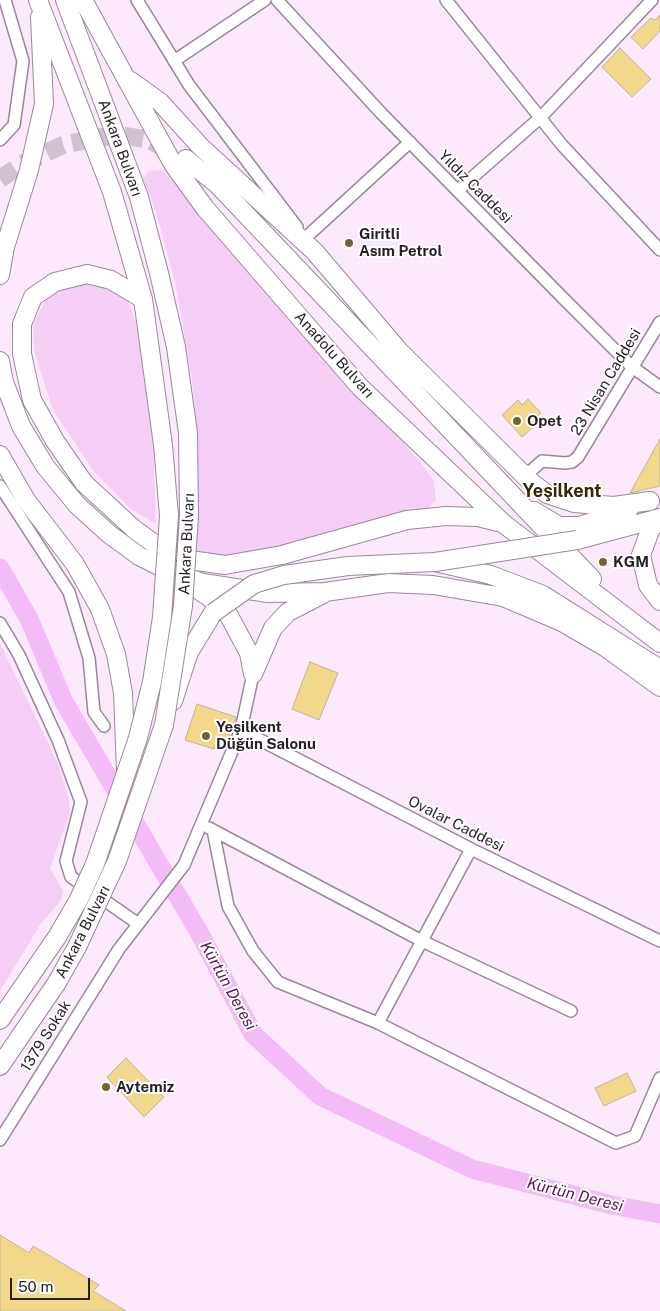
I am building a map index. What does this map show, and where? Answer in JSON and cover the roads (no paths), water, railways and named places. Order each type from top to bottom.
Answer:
[{"type":"highway","name":"Ankara Bulvarı","points":[[0,1066],[56,984],[77,947],[117,861],[164,725],[183,606],[189,516],[188,433],[176,347],[160,273],[139,197],[65,0]]},
{"type":"highway","name":"Anadolu Bulvarı","points":[[83,0],[173,164],[205,208],[360,387],[504,524],[657,641]]},
{"type":"highway","name":"Ankara Bulvarı","points":[[0,1020],[57,937],[78,901],[95,864],[126,775],[152,682],[162,617],[168,516],[164,446],[143,299],[112,192],[39,1]]},
{"type":"highway","points":[[0,276],[5,247],[29,170],[44,104],[39,1]]},
{"type":"highway","points":[[127,78],[160,102],[200,146],[304,240],[400,352],[525,476],[547,494],[574,502],[614,506],[650,501],[589,524],[559,526],[537,514],[469,450]]},
{"type":"highway","points":[[186,159],[218,185],[568,556],[657,641]]},
{"type":"highway","points":[[143,299],[111,280],[87,274],[55,282],[33,297],[22,324],[22,354],[32,400],[55,441],[84,483],[134,529],[160,548],[190,560],[225,565],[282,555],[408,520],[462,516],[478,517],[504,524]]},
{"type":"highway","points":[[0,361],[4,382],[21,426],[45,466],[77,505],[108,534],[138,556],[169,571],[209,597],[228,614],[249,653],[252,674]]},
{"type":"highway","points":[[0,455],[26,500],[76,564],[100,609],[116,654],[123,693],[126,775]]},
{"type":"highway","points":[[164,725],[189,652],[213,613],[254,584],[284,575],[348,566],[434,562],[577,540],[660,519]]},
{"type":"highway","points":[[660,519],[651,528],[641,555],[648,585],[660,601]]},
{"type":"highway","points":[[434,562],[491,575],[543,595],[660,669]]},
{"type":"highway","points":[[169,571],[227,588],[268,593],[325,592],[388,583],[433,585],[503,597],[562,622],[605,647],[660,687]]},
{"type":"highway","points":[[252,674],[272,628],[288,612],[325,592]]},
{"type":"highway","points":[[0,1079],[15,1043]]},
{"type":"street","points":[[0,140],[14,125],[23,61],[5,0]]},
{"type":"street","points":[[137,0],[189,85],[304,240],[410,142]]},
{"type":"street","points":[[174,61],[265,0]]},
{"type":"street","name":"Yıldız Caddesi","points":[[277,0],[410,142],[632,366],[660,387]]},
{"type":"street","points":[[446,0],[562,144],[660,250]]},
{"type":"street","points":[[458,190],[541,117],[652,0]]},
{"type":"street","name":"23 Nisan Caddesi","points":[[525,476],[542,461],[566,463],[572,462],[578,457],[660,322]]},
{"type":"street","points":[[0,486],[69,592],[89,658],[94,712],[104,726]]},
{"type":"street","points":[[0,623],[19,656],[58,740],[81,802],[66,862],[71,877],[138,922]]},
{"type":"street","name":"1379 Sokak","points":[[0,1140],[119,949],[184,865],[241,730],[252,674]]},
{"type":"street","name":"Ovalar Caddesi","points":[[241,730],[471,849],[660,941]]},
{"type":"street","points":[[201,824],[422,941],[571,1011]]},
{"type":"street","points":[[213,830],[228,906],[253,951],[278,982],[378,1023],[616,1143],[635,1136],[660,1078]]},
{"type":"street","points":[[378,1023],[471,849]]},
{"type":"waterway","name":"Kürtün Deresi","points":[[0,568],[29,619],[64,702],[200,934],[253,1034],[320,1096],[472,1169],[612,1205],[660,1214]]},
{"type":"tunnel","points":[[0,179],[22,164],[63,145],[101,137],[126,136],[149,140],[170,151]]},
{"type":"place","name":"Giritli Asım Petrol","points":[[349,243]]},
{"type":"place","name":"Opet","points":[[517,421]]},
{"type":"place","name":"KGM","points":[[603,562]]},
{"type":"place","name":"Yeşilkent Düğün Salonu","points":[[206,736]]},
{"type":"place","name":"Aytemiz","points":[[106,1087]]},
{"type":"district","name":"Yeşilkent","points":[[562,491]]}]
